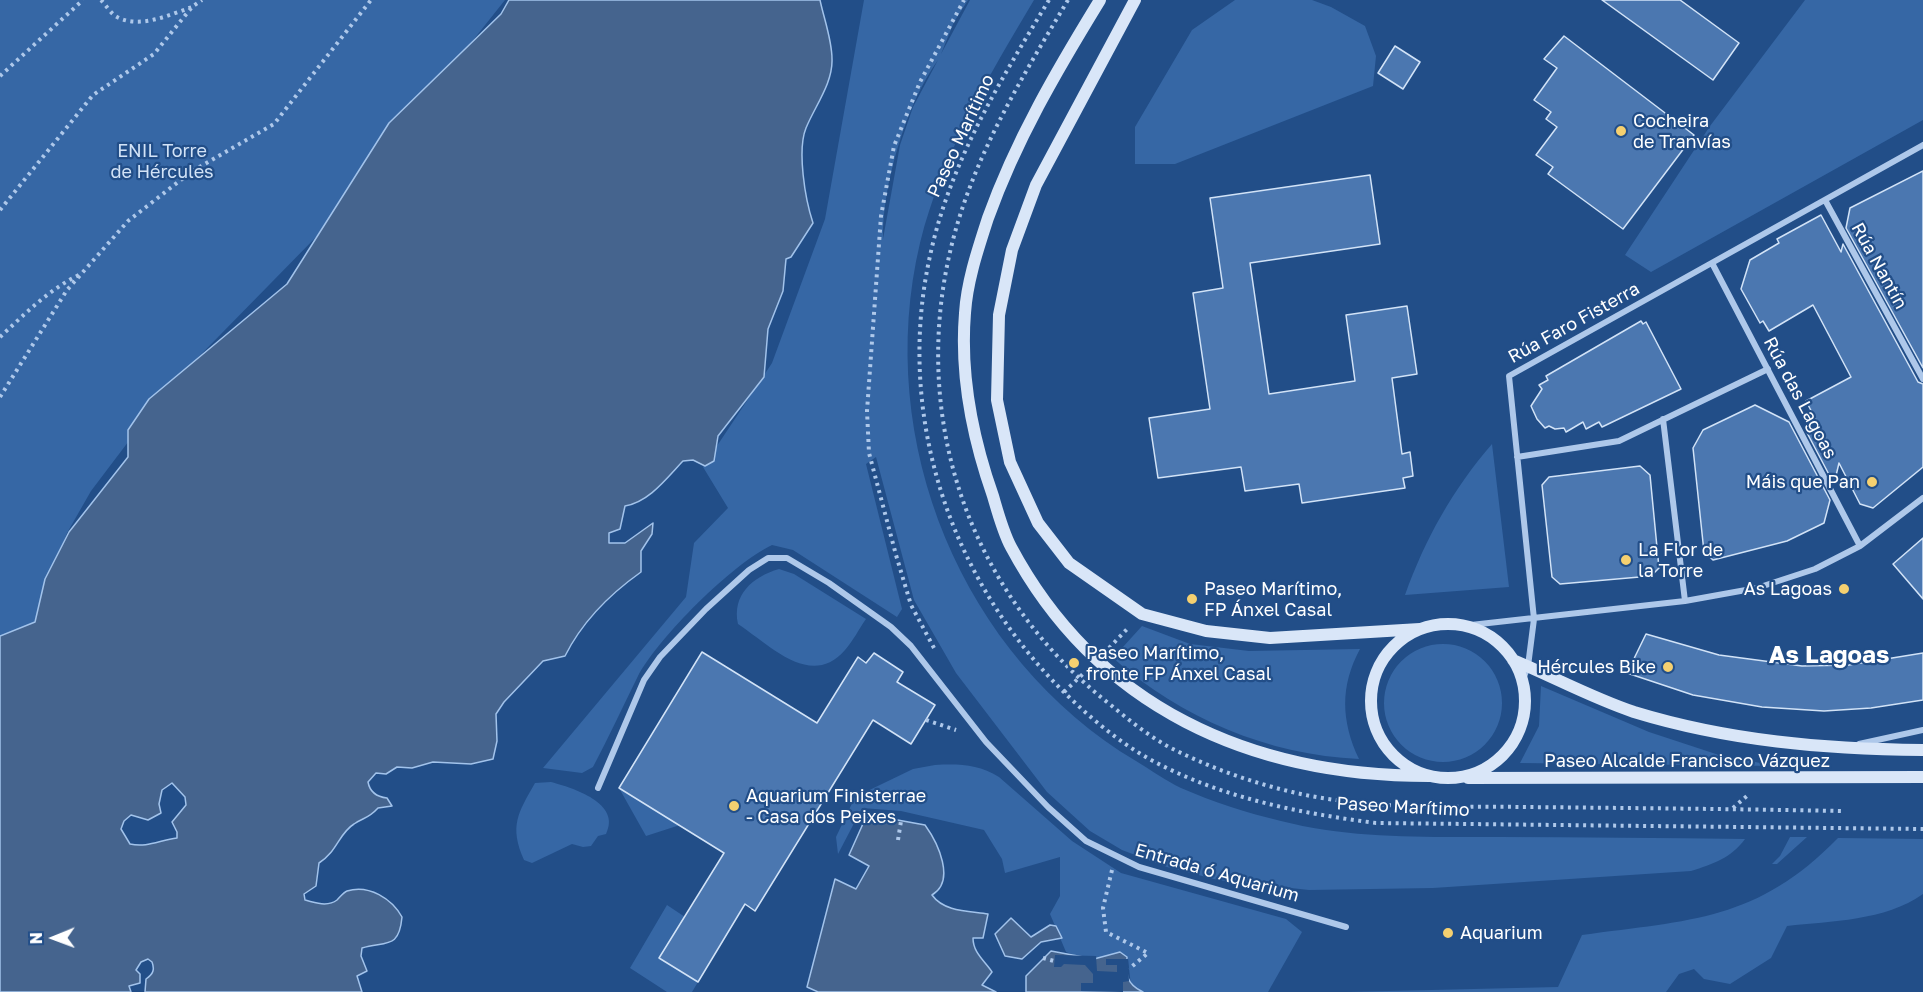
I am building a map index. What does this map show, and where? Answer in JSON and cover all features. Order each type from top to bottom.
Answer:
[{"type":"main road","points":[[1100,0],[1051,79],[1004,174],[974,260],[965,312],[964,359],[978,456],[1010,546],[1063,627],[1096,661],[1150,701],[1202,731],[1242,748],[1294,763],[1392,776],[1451,778],[1474,774],[1494,764],[1510,747],[1521,727],[1525,704],[1522,682],[1513,660],[1500,644],[1483,633],[1462,626],[1442,624],[1420,629],[1270,638],[1206,631],[1142,614],[1069,563],[1038,523],[1010,462],[997,400],[999,315],[1012,250],[1036,186],[1135,0]]},
{"type":"main road","points":[[1420,629],[1399,642],[1383,660],[1373,682],[1371,706],[1376,730],[1388,750],[1406,766],[1429,776]]},
{"type":"main road","name":"Paseo Alcalde Francisco Vázquez","points":[[1513,660],[1592,696],[1634,711],[1743,738],[1838,749],[1923,750]]},
{"type":"main road","name":"Paseo Alcalde Francisco Vázquez","points":[[1451,778],[1923,777]]},
{"type":"street","name":"Rúa Faro Fisterra","points":[[1522,682],[1528,666],[1534,619],[1509,376],[1923,145]]},
{"type":"street","name":"Rúa Nantín","points":[[1825,200],[1923,379]]},
{"type":"street","name":"Rúa das Lagoas","points":[[1712,263],[1860,546]]},
{"type":"street","points":[[1517,457],[1619,441],[1768,369]]},
{"type":"street","points":[[1664,419],[1685,602]]},
{"type":"street","points":[[1462,626],[1685,602],[1757,588],[1815,569],[1860,546],[1923,498]]},
{"type":"street","name":"Entrada ó Aquarium","points":[[598,788],[644,680],[660,657],[749,570],[768,558],[787,558],[829,583],[891,627],[929,666],[986,742],[1017,776],[1086,841],[1118,858],[1196,885],[1346,927]]},
{"type":"street","name":"Paseo Alcalde Francisco Vázquez","points":[[1838,749],[1923,730]]},
{"type":"path","points":[[0,76],[83,0]]},
{"type":"path","points":[[101,0],[116,17],[134,22],[159,18],[192,7]]},
{"type":"path","points":[[0,210],[93,95],[154,54],[192,7],[202,0]]},
{"type":"path","points":[[0,397],[67,290],[128,221],[191,172],[274,124],[371,0]]},
{"type":"path","points":[[935,650],[910,605],[869,453],[867,411],[881,216],[894,146],[920,82],[964,0]]},
{"type":"path","name":"Paseo Marítimo","points":[[1049,0],[982,116],[944,203],[923,292],[919,372],[922,417],[938,487],[964,551],[1002,618],[1032,658],[1064,692],[1096,722],[1150,759],[1207,787],[1285,809],[1330,817],[1376,823],[1923,829]]},
{"type":"path","points":[[1068,0],[1001,116],[962,207],[940,303],[938,355],[940,404],[963,507],[987,559],[1013,603],[1077,679],[1167,746],[1248,780],[1298,793],[1405,806],[1842,811]]},
{"type":"path","points":[[0,338],[36,302],[62,283],[81,274]]},
{"type":"path","points":[[898,840],[902,821]]},
{"type":"path","points":[[1118,858],[1103,908],[1106,932],[1148,953],[1129,969]]},
{"type":"path","points":[[1043,958],[1054,961]]},
{"type":"green space","name":"ENIL Torre de Hércules","points":[[0,0],[505,0],[318,235],[172,384],[91,491],[67,533],[29,636],[0,658]]},
{"type":"green space","points":[[864,0],[968,0],[954,22],[941,54],[970,0],[1034,0],[968,117],[941,179],[920,243],[909,318],[909,393],[922,466],[945,537],[979,604],[1022,664],[1075,717],[1164,779],[1181,788],[1243,811],[1281,821],[1334,831],[1388,836],[1745,839],[1728,856],[1691,871],[1433,888],[1309,890],[1218,880],[1167,867],[1122,850],[1090,831],[1047,792],[956,673],[914,600],[876,457],[866,464],[902,609],[897,617],[793,550],[772,545],[737,568],[698,603],[662,642],[638,676],[593,767],[582,773],[543,768],[686,597],[694,543],[728,508],[703,467],[772,363],[825,219]],"holes":[[[938,60],[913,107],[900,145],[883,239],[887,195],[898,146],[916,99]]]},
{"type":"green space","points":[[1235,0],[1312,0],[1331,7],[1365,26],[1376,56],[1373,86],[1175,164],[1135,164],[1135,127],[1192,30]]},
{"type":"green space","points":[[1805,0],[1923,0],[1923,120],[1651,272],[1625,255],[1710,126]]},
{"type":"green space","points":[[1492,444],[1509,587],[1405,595],[1441,515]]},
{"type":"green space","points":[[779,569],[794,574],[866,619],[845,650],[832,661],[819,665],[805,665],[791,660],[738,624],[738,604],[746,589],[760,577]]},
{"type":"green space","points":[[1142,626],[1190,644],[1249,651],[1360,649],[1349,676],[1345,704],[1349,731],[1359,759],[1325,756],[1259,741],[1227,730],[1167,699],[1113,658]]},
{"type":"green space","points":[[1443,644],[1466,649],[1485,661],[1497,680],[1502,703],[1497,726],[1485,745],[1466,757],[1443,762],[1420,757],[1401,745],[1389,726],[1384,703],[1389,680],[1401,661],[1420,649]]},
{"type":"green space","points":[[1541,686],[1649,732],[1722,756],[1777,766],[1520,763],[1539,726]]},
{"type":"green space","points":[[935,765],[968,766],[999,777],[1072,841],[1121,873],[1286,919],[1302,932],[1268,992],[1143,992],[1131,986],[1128,959],[1120,952],[1097,959],[1096,956],[1077,956],[1066,952],[1050,914],[1060,896],[1060,857],[1005,873],[1002,859],[984,830],[901,811],[862,808],[838,854],[836,837],[855,797],[913,769]]},
{"type":"green space","points":[[551,782],[571,788],[593,799],[607,814],[609,823],[606,834],[598,836],[591,846],[583,847],[572,844],[532,863],[524,860],[519,848],[517,820],[535,783]]},
{"type":"green space","points":[[619,788],[680,825],[646,836]]},
{"type":"green space","points":[[1790,837],[1807,837],[1777,864],[1772,864],[1780,856]]},
{"type":"green space","points":[[1838,838],[1923,839],[1923,894],[1892,910],[1875,915],[1787,926],[1771,958],[1730,984],[1704,979],[1694,969],[1679,974],[1666,992],[1346,992],[1558,987],[1582,935],[1690,920],[1750,901],[1779,886],[1808,865]]},
{"type":"green space","points":[[667,905],[685,917],[698,982],[692,992],[667,992],[630,968]]},
{"type":"shaded area","points":[[509,0],[820,0],[832,52],[832,68],[827,86],[803,137],[803,175],[813,223],[791,257],[786,259],[783,291],[768,329],[764,377],[718,436],[714,461],[705,466],[693,460],[683,461],[649,495],[634,504],[625,506],[620,529],[609,533],[609,543],[625,543],[653,523],[652,534],[641,551],[641,572],[618,590],[588,620],[565,656],[543,661],[504,702],[496,714],[497,741],[493,759],[471,764],[433,762],[412,768],[397,767],[386,774],[376,773],[368,782],[373,792],[387,798],[392,806],[378,808],[345,832],[330,854],[319,863],[316,886],[304,894],[305,900],[326,904],[337,900],[347,891],[355,889],[371,891],[386,899],[398,910],[402,917],[395,939],[385,944],[362,948],[361,956],[367,971],[357,976],[362,992],[145,992],[146,979],[153,970],[152,962],[148,959],[141,962],[136,970],[140,974],[140,983],[129,986],[131,992],[0,992],[0,636],[35,622],[45,579],[69,532],[128,457],[128,430],[149,399],[287,284],[389,123],[501,14]],"holes":[[[172,783],[185,797],[186,805],[172,822],[177,838],[148,844],[130,844],[121,829],[124,821],[131,815],[148,820],[161,813],[159,804],[162,790]]]},
{"type":"shaded area","points":[[866,817],[881,817],[925,825],[939,851],[944,871],[939,889],[932,895],[937,901],[950,908],[988,914],[983,938],[973,938],[977,952],[992,972],[982,985],[996,992],[818,992],[807,987],[835,879],[856,889],[869,866],[849,855]]},
{"type":"shaded area","points":[[1011,918],[1031,937],[1050,925],[1056,926],[1062,938],[1041,942],[1022,959],[1005,956],[995,934]]},
{"type":"shaded area","points":[[1051,951],[1094,959],[1120,952],[1127,957],[1127,974],[1130,982],[1143,992],[1026,992],[1026,976]]},
{"type":"pier","points":[[1055,955],[1096,956],[1097,971],[1117,972],[1117,965],[1106,965],[1106,959],[1128,959],[1129,981],[1123,982],[1123,992],[1081,991],[1081,983],[1093,983],[1093,974],[1085,965],[1064,964],[1061,967],[1054,967]]},
{"type":"building","points":[[1602,0],[1680,0],[1739,43],[1713,80]]},
{"type":"building","name":"Cocheira de Tranvías","points":[[1564,36],[1694,135],[1623,229],[1548,174],[1553,167],[1536,155],[1557,127],[1546,119],[1551,112],[1534,100],[1557,68],[1544,59]]},
{"type":"building","points":[[1395,46],[1420,62],[1403,89],[1378,73]]},
{"type":"building","points":[[1923,171],[1923,368],[1846,228],[1850,208]]},
{"type":"building","points":[[1370,175],[1380,244],[1250,263],[1269,394],[1355,381],[1346,315],[1407,306],[1417,374],[1392,378],[1402,454],[1410,452],[1413,476],[1403,478],[1405,488],[1302,503],[1299,484],[1245,491],[1241,467],[1158,478],[1149,418],[1210,409],[1193,293],[1223,288],[1210,198]]},
{"type":"building","points":[[1821,215],[1841,252],[1843,244],[1918,382],[1923,384],[1923,467],[1873,508],[1860,504],[1839,463],[1834,484],[1805,429],[1826,439],[1806,401],[1851,377],[1813,305],[1769,331],[1763,321],[1760,323],[1741,289],[1750,260],[1779,243],[1777,239]]},
{"type":"building","points":[[1641,321],[1643,324],[1646,322],[1681,389],[1602,427],[1599,422],[1586,429],[1583,422],[1566,432],[1564,428],[1555,429],[1549,426],[1545,428],[1537,419],[1531,406],[1542,389],[1539,385],[1548,380],[1546,376]]},
{"type":"building","points":[[1755,405],[1789,422],[1830,500],[1824,523],[1787,541],[1713,560],[1704,552],[1693,448],[1703,430]]},
{"type":"building","points":[[1640,466],[1650,475],[1659,568],[1651,576],[1560,584],[1552,577],[1542,485],[1549,477]]},
{"type":"building","points":[[1923,538],[1923,599],[1893,564]]},
{"type":"building","points":[[1646,634],[1719,655],[1802,666],[1849,665],[1923,653],[1923,700],[1871,708],[1824,711],[1762,707],[1693,695],[1627,673]]},
{"type":"building","name":"Aquarium Finisterrae - Casa dos Peixes","points":[[702,652],[817,723],[858,657],[866,663],[874,653],[903,672],[897,682],[935,705],[911,744],[873,720],[755,911],[745,904],[698,982],[659,958],[724,853],[619,788]]},
{"type":"place","name":"Cocheira de Tranvías","points":[[1621,131]]},
{"type":"place","name":"Máis que Pan","points":[[1872,482]]},
{"type":"place","name":"La Flor de la Torre","points":[[1626,560]]},
{"type":"place","name":"As Lagoas","points":[[1844,589]]},
{"type":"place","name":"Paseo Marítimo, FP Ánxel Casal","points":[[1192,599]]},
{"type":"place","name":"Paseo Marítimo, fronte FP Ánxel Casal","points":[[1074,663]]},
{"type":"place","name":"Hércules Bike","points":[[1668,667]]},
{"type":"place","name":"Aquarium Finisterrae - Casa dos Peixes","points":[[734,806]]},
{"type":"place","name":"Aquarium","points":[[1448,933]]},
{"type":"district","name":"As Lagoas","points":[[1829,655]]}]
